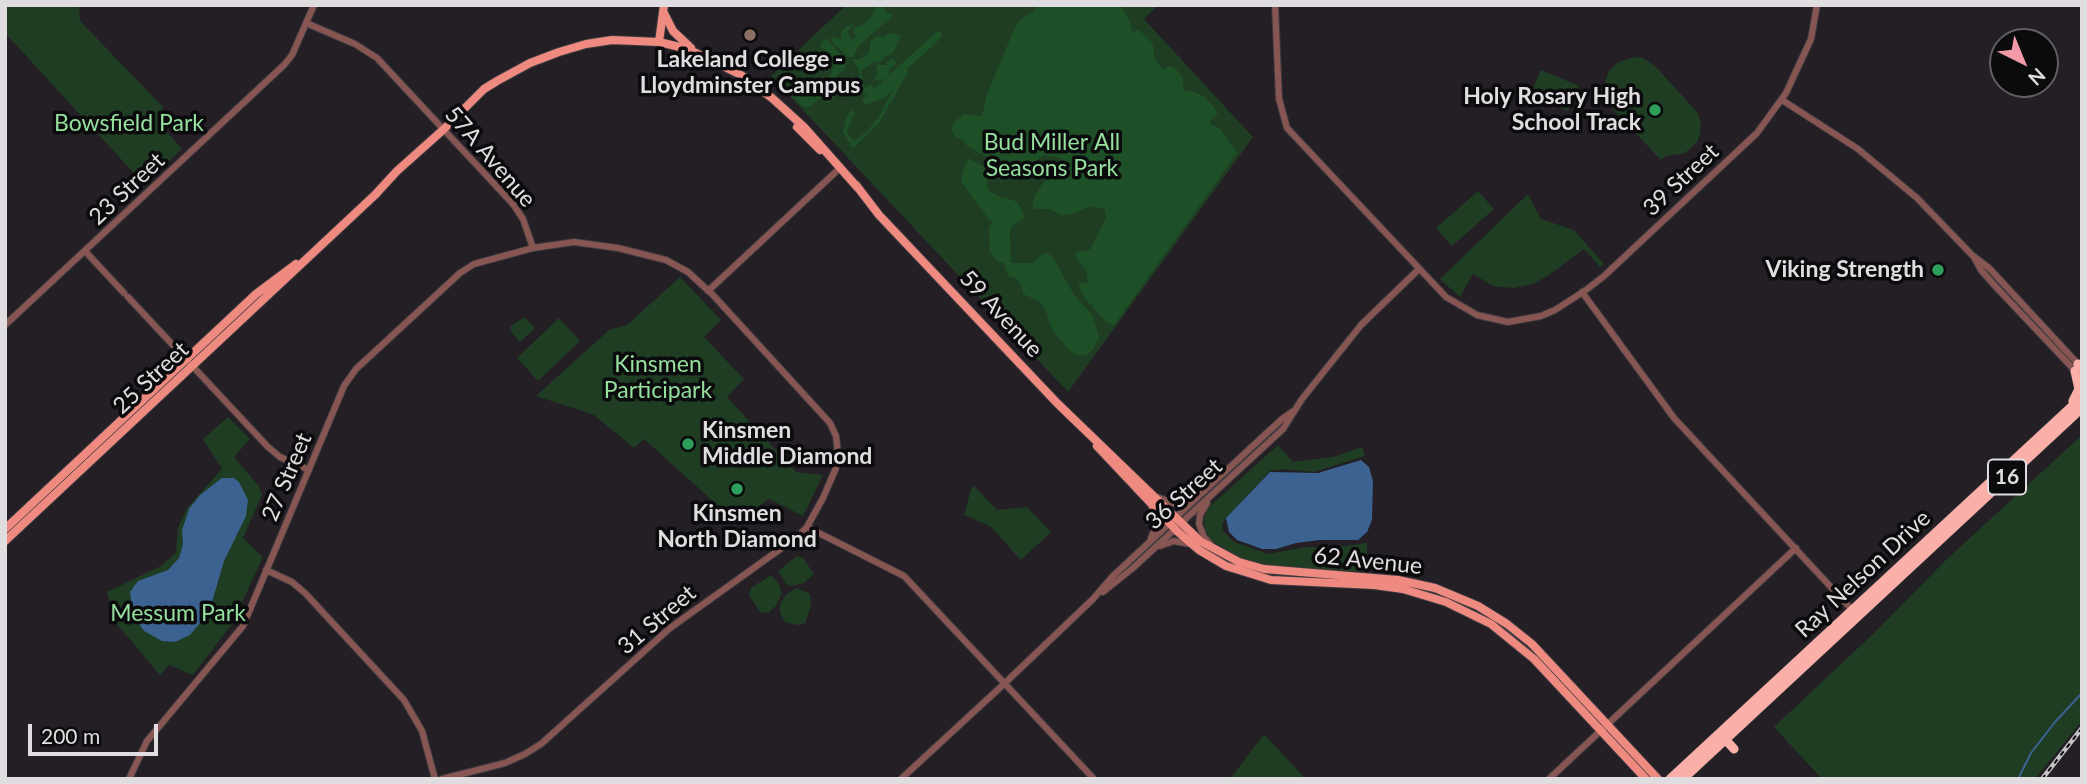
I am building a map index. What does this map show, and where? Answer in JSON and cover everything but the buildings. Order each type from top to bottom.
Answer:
[{"type":"highway","points":[[2066,411],[2079,389],[2080,369]]},
{"type":"highway","name":"Ray Nelson Drive","points":[[1683,779],[2082,397]]},
{"type":"highway","name":"Ray Nelson Drive","points":[[1670,779],[2082,408]]},
{"type":"highway","points":[[1725,739],[1734,749]]},
{"type":"main road","points":[[658,44],[664,9]]},
{"type":"main road","points":[[664,9],[674,32],[690,48],[758,86],[815,143]]},
{"type":"main road","points":[[472,103],[484,89],[521,67],[586,44],[612,40],[658,44],[688,49],[709,58]]},
{"type":"main road","points":[[472,103],[519,72],[560,54],[611,45],[658,44],[721,66],[747,82],[815,143]]},
{"type":"main road","name":"25 Street","points":[[5,541],[188,364],[256,294],[324,243],[397,171],[472,103]]},
{"type":"main road","name":"59 Avenue","points":[[815,143],[1080,429],[1175,524]]},
{"type":"main road","name":"25 Street","points":[[5,529],[188,364]]},
{"type":"main road","name":"62 Avenue","points":[[1175,524],[1193,545],[1226,566],[1255,576],[1287,581],[1392,587],[1424,594],[1465,610],[1519,644],[1658,779]]},
{"type":"main road","name":"62 Avenue","points":[[1175,524],[1215,550],[1239,562],[1264,569],[1382,577],[1425,585],[1464,599],[1500,619],[1527,640],[1646,779]]},
{"type":"street","name":"23 Street","points":[[5,326],[284,65],[314,5]]},
{"type":"street","points":[[1275,5],[1279,99],[1287,128],[1419,269]]},
{"type":"street","name":"39 Street","points":[[1419,269],[1446,297],[1463,309],[1490,320],[1508,322],[1541,316],[1583,292],[1604,276],[1752,138],[1782,100],[1811,39],[1817,5]]},
{"type":"street","name":"57A Avenue","points":[[306,23],[355,44],[377,58],[513,204],[523,219],[533,248]]},
{"type":"street","points":[[1782,100],[1827,127],[1884,169],[1927,208],[1973,256],[1989,268],[2080,369]]},
{"type":"street","points":[[533,248],[588,242],[653,256],[688,272],[708,291],[840,168]]},
{"type":"street","name":"27 Street","points":[[128,779],[147,741],[243,626],[344,386],[356,369],[460,273],[479,262],[533,248]]},
{"type":"street","points":[[85,251],[188,364],[274,452],[309,470]]},
{"type":"street","name":"36 Street","points":[[1093,599],[1111,577],[1149,542],[1216,491],[1283,429],[1361,325],[1419,269]]},
{"type":"street","name":"31 Street","points":[[442,779],[505,763],[541,744],[670,628],[790,543],[807,527],[836,468],[836,436],[821,413],[708,291]]},
{"type":"street","points":[[1583,292],[1674,418],[1856,613]]},
{"type":"street","name":"36 Street","points":[[901,779],[1093,599],[1149,552],[1200,495],[1294,411]]},
{"type":"street","points":[[1215,550],[1204,537],[1199,524],[1200,515],[1216,491]]},
{"type":"street","points":[[1149,542],[1156,526],[1153,500],[1180,505],[1200,495]]},
{"type":"street","points":[[807,527],[908,579],[1094,779]]},
{"type":"street","points":[[1149,552],[1174,541],[1193,545]]},
{"type":"street","points":[[1549,779],[1796,548]]},
{"type":"street","points":[[266,570],[292,582],[305,593],[404,700],[422,731],[435,779]]},
{"type":"green space","name":"Bowsfield Park","points":[[5,5],[79,5],[80,21],[163,107],[159,120],[161,125],[182,149],[144,184],[5,33]]},
{"type":"green space","name":"Bud Miller All Seasons Park","points":[[846,5],[1158,5],[1144,19],[1253,137],[1068,392],[771,76]]},
{"type":"green space","points":[[877,5],[883,5],[887,13],[892,14],[891,18],[860,44],[853,57],[848,57],[832,42],[831,36],[841,39],[842,30],[852,24],[847,32],[852,40],[856,36],[853,31],[855,27],[862,26],[872,16]]},
{"type":"green space","points":[[1037,5],[1120,5],[1130,21],[1132,32],[1139,30],[1153,44],[1155,60],[1164,70],[1170,66],[1176,69],[1183,78],[1185,91],[1205,97],[1218,113],[1210,121],[1211,125],[1219,128],[1237,153],[1114,325],[1107,323],[1084,297],[1078,284],[1088,282],[1086,269],[1078,261],[1075,252],[1090,250],[1106,218],[1104,208],[1089,207],[1061,215],[1050,209],[1035,209],[1032,203],[1037,192],[1045,181],[1059,171],[1063,163],[1060,158],[1044,155],[1027,169],[1010,172],[967,146],[963,140],[955,137],[951,129],[954,122],[964,114],[982,116],[987,94],[1013,32],[1018,22],[1034,11]]},
{"type":"green space","points":[[939,30],[942,35],[936,43],[907,69],[908,72],[879,123],[853,148],[843,132],[850,112],[853,110],[856,114],[847,131],[854,141],[879,117],[893,90],[884,98],[865,105],[862,100],[867,95],[862,92],[859,71],[853,59],[866,56],[870,43],[876,36],[884,37],[889,33],[901,36],[892,54],[861,71],[864,87],[871,84],[874,89],[885,79],[874,80],[878,73],[876,65],[887,65],[887,62],[894,58],[896,63],[889,70],[889,75]]},
{"type":"green space","points":[[826,38],[847,62],[845,69],[833,79],[830,76],[834,65],[827,52],[821,48],[821,43]]},
{"type":"green space","name":"Holy Rosary High School Track","points":[[1635,57],[1643,58],[1655,66],[1698,113],[1700,134],[1697,142],[1685,153],[1666,156],[1661,160],[1594,89],[1599,85],[1602,88],[1604,86],[1609,71],[1618,62]]},
{"type":"green space","points":[[1541,70],[1579,86],[1568,111],[1530,95]]},
{"type":"green space","points":[[801,81],[813,86],[818,95],[830,89],[836,96],[828,103],[822,97],[809,107],[802,106],[789,93],[795,83]]},
{"type":"green space","points":[[968,158],[992,171],[987,181],[988,190],[1017,202],[1022,210],[1024,218],[1012,226],[1010,232],[1011,263],[1034,263],[1047,253],[1053,257],[1074,295],[1093,316],[1099,338],[1086,355],[1077,355],[1070,351],[1052,329],[1045,308],[1039,301],[1023,294],[1021,284],[1008,276],[1004,263],[998,262],[990,252],[989,228],[993,221],[962,183],[962,173]]},
{"type":"green space","points":[[1478,191],[1494,209],[1452,246],[1436,228]]},
{"type":"green space","points":[[1528,194],[1541,219],[1574,230],[1604,264],[1600,267],[1584,249],[1533,284],[1513,288],[1493,286],[1473,274],[1460,297],[1440,279]]},
{"type":"green space","name":"Kinsmen Participark","points":[[680,277],[721,320],[704,337],[744,379],[727,397],[796,472],[823,475],[803,516],[769,499],[736,522],[644,439],[634,448],[594,415],[536,396],[609,330],[627,325]]},
{"type":"green space","points":[[524,317],[535,328],[520,342],[510,327]]},
{"type":"green space","points":[[559,318],[580,341],[538,381],[517,358]]},
{"type":"green space","name":"Messum Park","points":[[228,417],[250,439],[234,457],[259,486],[262,495],[243,538],[263,557],[232,624],[193,675],[169,665],[160,675],[116,623],[107,592],[161,566],[176,553],[178,528],[187,508],[222,469],[203,439]]},
{"type":"green space","points":[[2082,435],[2082,721],[2035,779],[1822,779],[1774,727],[1873,634],[1946,560]]},
{"type":"green space","points":[[1278,445],[1293,462],[1333,457],[1362,447],[1365,456],[1314,472],[1284,469],[1270,471],[1226,518],[1222,524],[1223,531],[1234,542],[1268,554],[1306,547],[1331,548],[1367,543],[1367,572],[1262,565],[1240,558],[1211,540],[1205,529],[1204,518],[1209,507]]},
{"type":"green space","points":[[974,486],[997,510],[1027,507],[1051,532],[1021,560],[990,526],[964,515]]},
{"type":"green space","points":[[797,556],[803,558],[814,574],[804,583],[791,586],[786,584],[778,571]]},
{"type":"green space","points":[[771,575],[779,584],[782,593],[776,606],[768,613],[760,612],[749,595],[751,588]]},
{"type":"green space","points":[[796,588],[810,594],[811,605],[805,623],[798,625],[785,622],[780,613],[780,604],[786,595]]},
{"type":"green space","points":[[1264,734],[1306,779],[1230,779]]},
{"type":"water","points":[[1361,460],[1369,467],[1373,481],[1372,520],[1367,532],[1358,540],[1320,540],[1276,549],[1262,549],[1237,540],[1229,532],[1226,518],[1270,472],[1318,473]]},
{"type":"water","points":[[222,478],[234,478],[239,482],[248,500],[246,516],[224,561],[209,612],[190,635],[175,642],[162,641],[144,631],[133,616],[130,592],[138,581],[168,570],[179,558],[183,544],[182,530],[189,509],[200,495]]},
{"type":"waterway","points":[[2018,779],[2031,753],[2082,693]]},
{"type":"railway","points":[[2042,779],[2082,728]]},
{"type":"place","name":"Lakeland College - Lloydminster Campus","points":[[750,35]]},
{"type":"place","name":"Holy Rosary High School Track","points":[[1655,110]]},
{"type":"place","name":"Viking Strength","points":[[1938,270]]},
{"type":"place","name":"Kinsmen Middle Diamond","points":[[688,444]]},
{"type":"place","name":"Kinsmen North Diamond","points":[[737,489]]}]
